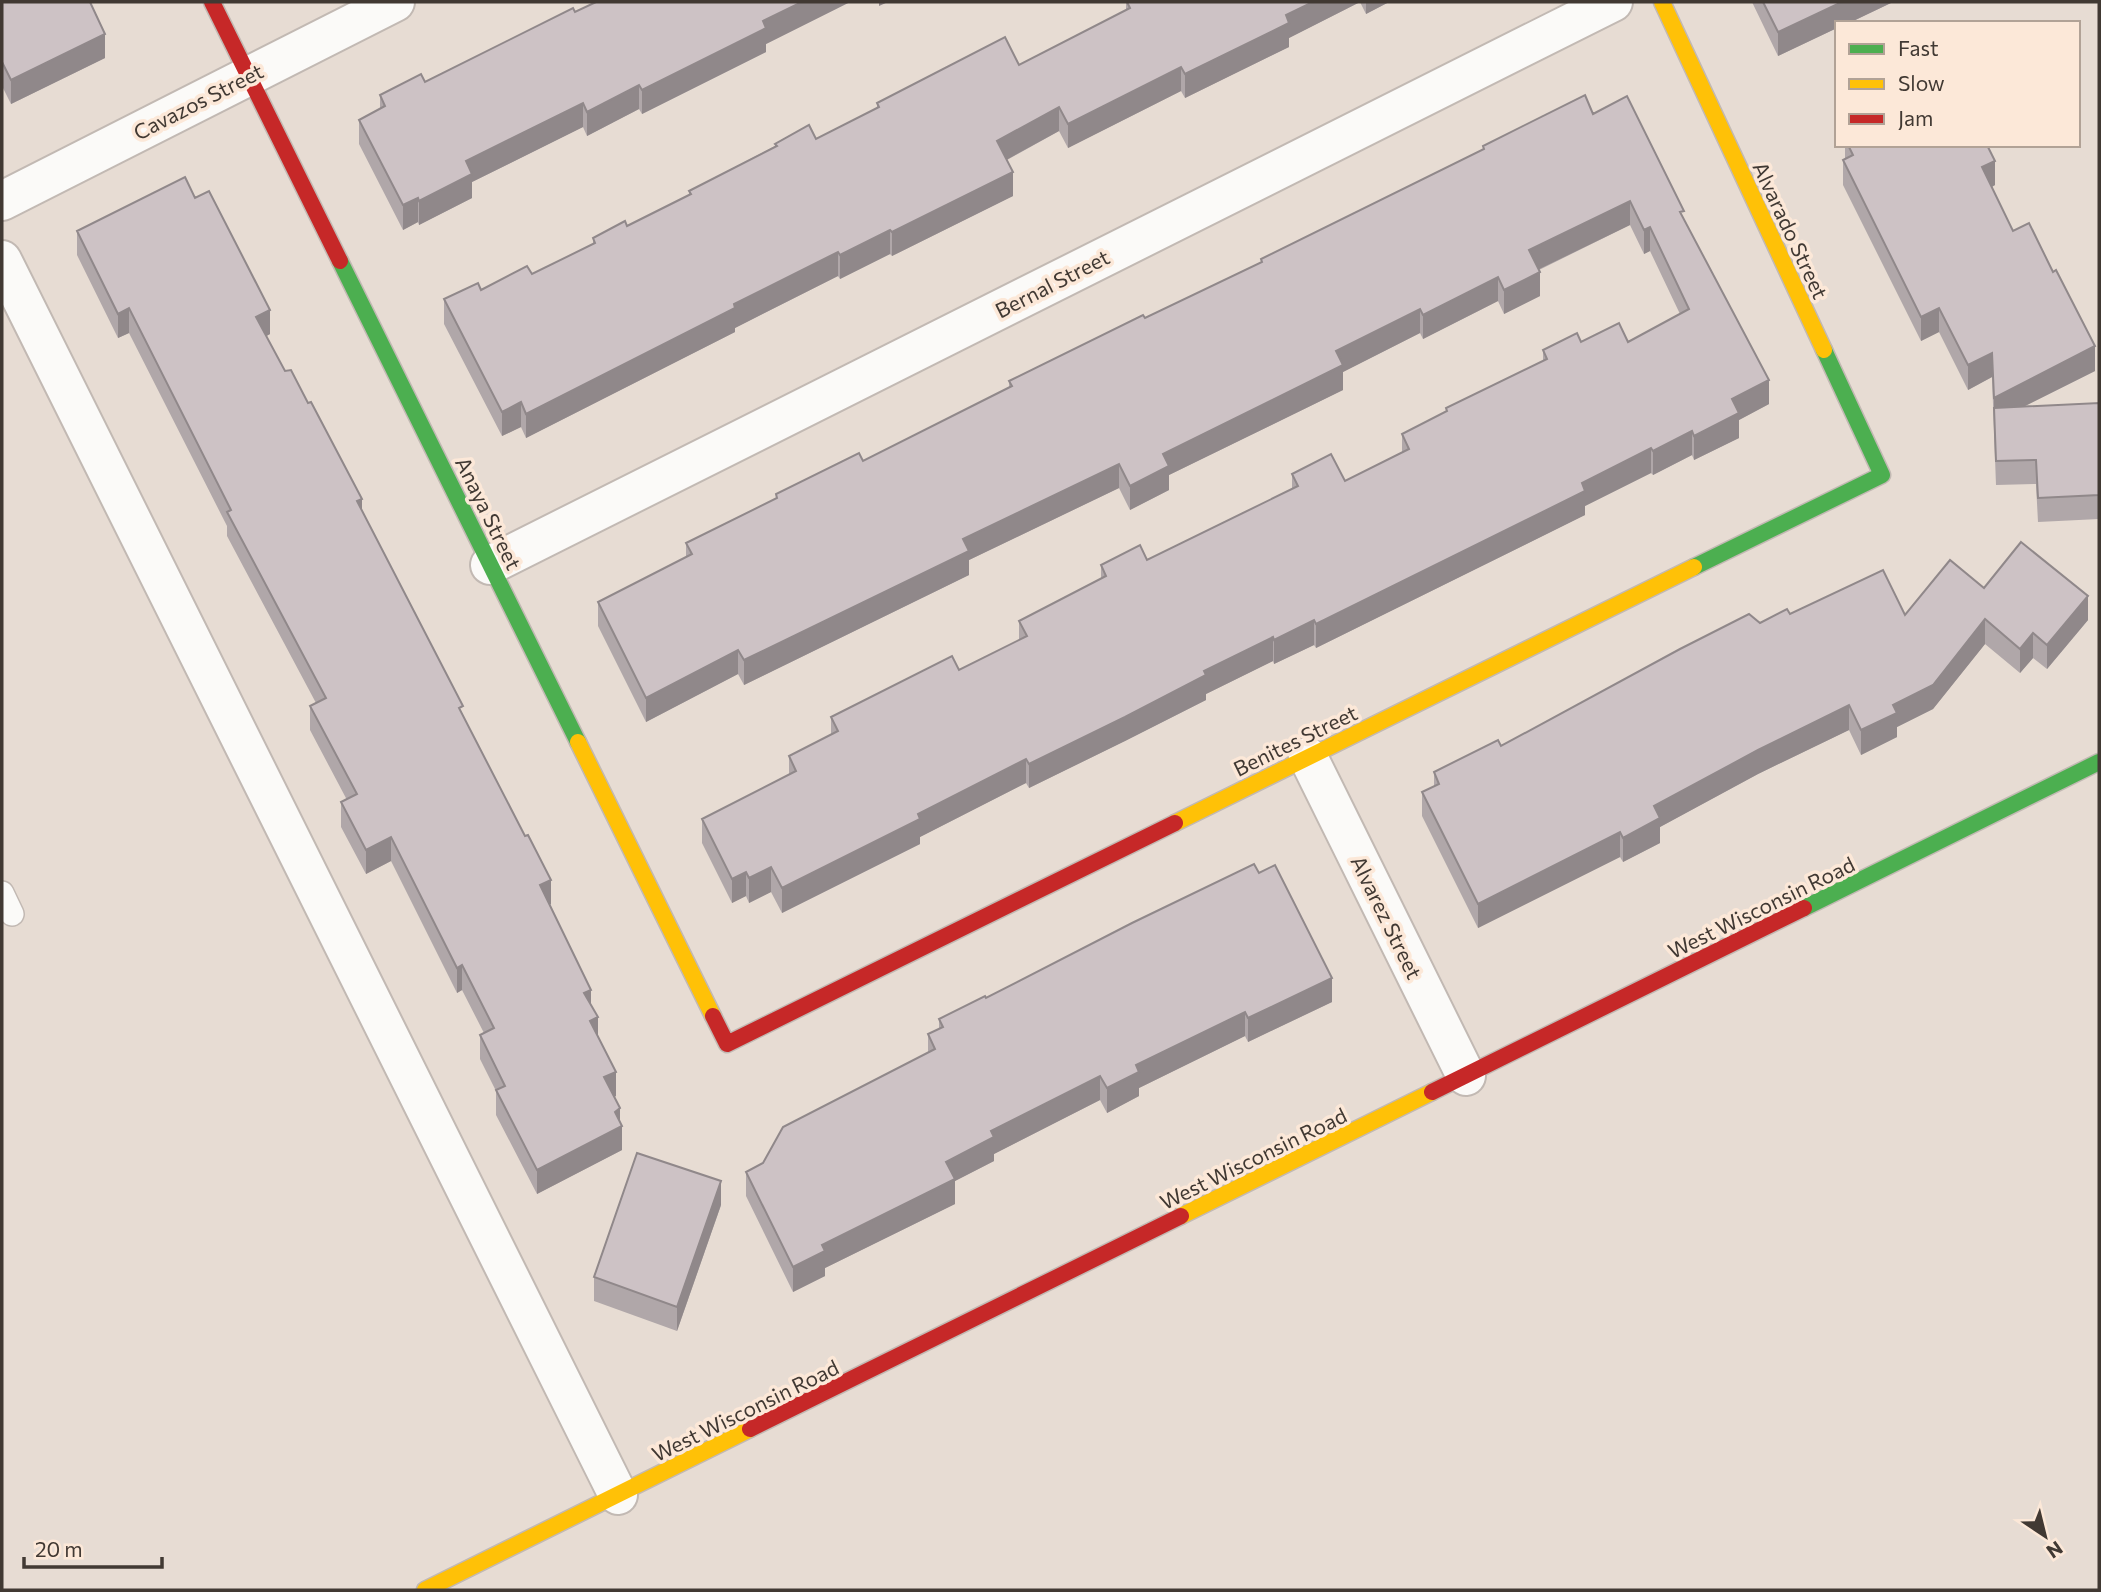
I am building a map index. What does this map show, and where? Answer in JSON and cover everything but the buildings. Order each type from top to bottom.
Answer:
[{"type":"street","name":"Anaya Street","points":[[212,2],[727,1044]]},
{"type":"street","name":"Cavazos Street","points":[[2,201],[395,2]]},
{"type":"street","name":"Bernal Street","points":[[490,565],[1613,2]]},
{"type":"street","name":"Alvarado Street","points":[[1662,2],[1882,475]]},
{"type":"street","points":[[2,260],[618,1495]]},
{"type":"street","name":"Benites Street","points":[[727,1044],[1882,475]]},
{"type":"street","name":"Alvarez Street","points":[[1308,757],[1466,1076]]},
{"type":"street","name":"West Wisconsin Road","points":[[425,1590],[2099,762]]},
{"type":"lane","points":[[2,893],[12,914]]},
{"type":"traffic: fast","points":[[340,261],[578,742]]},
{"type":"traffic: fast","points":[[1694,567],[1882,475],[1824,350]]},
{"type":"traffic: fast","points":[[1804,908],[2099,762]]},
{"type":"traffic: slow","points":[[1662,2],[1824,350]]},
{"type":"traffic: slow","points":[[1175,823],[1694,567]]},
{"type":"traffic: slow","points":[[578,742],[713,1016]]},
{"type":"traffic: slow","points":[[1181,1216],[1432,1092]]},
{"type":"traffic: slow","points":[[425,1590],[750,1429]]},
{"type":"traffic: jam","points":[[212,2],[340,261]]},
{"type":"traffic: jam","points":[[713,1016],[727,1044],[1175,823]]},
{"type":"traffic: jam","points":[[1432,1092],[1804,908]]},
{"type":"traffic: jam","points":[[750,1429],[1181,1216]]}]
